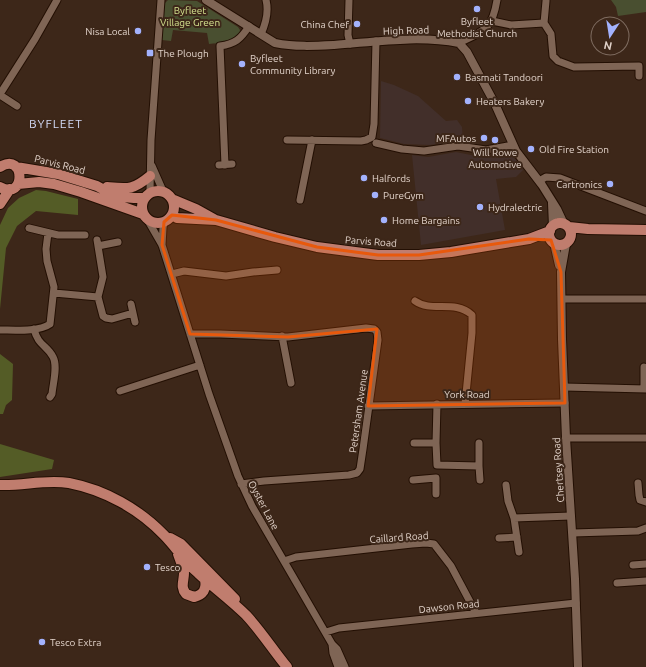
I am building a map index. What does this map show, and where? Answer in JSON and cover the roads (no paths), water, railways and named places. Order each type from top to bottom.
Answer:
[{"type":"main road","points":[[0,204],[9,187],[20,177],[20,173],[6,164]]},
{"type":"main road","name":"Parvis Road","points":[[6,164],[42,171],[97,186],[123,197],[134,198],[147,195]]},
{"type":"main road","points":[[97,186],[133,188],[150,176]]},
{"type":"main road","points":[[9,187],[39,182],[54,184],[81,192],[145,217],[153,222],[159,223],[168,218],[174,204],[168,194],[163,191],[156,190],[147,195],[142,209],[145,217]]},
{"type":"main road","name":"Parvis Road","points":[[172,199],[200,211],[216,220]]},
{"type":"main road","name":"Parvis Road","points":[[168,218],[216,220],[317,247],[378,255],[451,252],[552,235]]},
{"type":"main road","points":[[596,230],[560,245],[552,235],[558,223],[596,230],[646,230]]},
{"type":"main road","points":[[567,225],[572,234],[569,241]]},
{"type":"main road","points":[[0,491],[5,485],[54,482],[83,486],[111,497],[126,505],[150,522],[164,535],[201,577],[246,615]]},
{"type":"main road","points":[[164,535],[181,544],[217,579],[239,603],[246,615],[287,667]]},
{"type":"main road","points":[[173,545],[181,560],[184,572],[182,587],[186,594],[194,597],[202,594],[209,594],[224,599],[236,606]]},
{"type":"main road","points":[[183,579],[192,573],[201,577],[206,588],[202,594]]},
{"type":"street","points":[[17,106],[0,95],[35,39],[57,0]]},
{"type":"street","points":[[147,195],[151,164],[153,93],[161,0]]},
{"type":"street","name":"High Road","points":[[206,0],[261,34],[284,45],[304,46],[433,39],[459,43]]},
{"type":"street","points":[[261,34],[266,24],[266,0]]},
{"type":"street","points":[[349,0],[348,35],[350,44]]},
{"type":"street","points":[[497,0],[492,21],[487,28],[459,43],[467,52],[495,104],[513,145],[520,157],[539,181],[567,225]]},
{"type":"street","points":[[546,1],[544,23],[551,34],[553,56],[558,61],[574,67],[639,66],[639,76]]},
{"type":"street","points":[[492,21],[511,25],[544,23]]},
{"type":"street","points":[[226,165],[220,46],[236,42],[243,36],[249,26]]},
{"type":"street","points":[[287,140],[361,141],[372,137],[374,124],[376,41]]},
{"type":"street","points":[[300,200],[312,140]]},
{"type":"street","points":[[376,144],[424,151],[458,146],[486,150],[513,145]]},
{"type":"street","points":[[151,164],[163,191]]},
{"type":"street","points":[[539,181],[546,177],[560,178],[646,211]]},
{"type":"street","points":[[551,200],[553,210],[552,235]]},
{"type":"street","name":"Oyster Lane","points":[[145,217],[162,245],[200,365],[241,484],[332,644],[337,649],[345,667]]},
{"type":"street","name":"Oyster Lane","points":[[162,245],[162,232],[168,218]]},
{"type":"street","points":[[29,228],[58,235],[85,235]]},
{"type":"street","points":[[0,330],[45,328],[50,324],[54,287],[47,261],[46,249],[48,233]]},
{"type":"street","name":"Chertsey Road","points":[[552,235],[561,272],[566,438],[573,533],[578,667]]},
{"type":"street","name":"Chertsey Road","points":[[561,272],[569,241]]},
{"type":"street","points":[[118,242],[98,243],[103,277],[98,298],[103,316],[106,318],[112,319],[133,313]]},
{"type":"street","points":[[172,274],[184,271],[226,276],[277,270]]},
{"type":"street","points":[[54,293],[98,298]]},
{"type":"street","points":[[562,299],[646,299]]},
{"type":"street","points":[[414,301],[428,306],[454,306],[466,309],[472,315],[472,333],[465,404]]},
{"type":"street","points":[[131,304],[135,322]]},
{"type":"street","points":[[34,329],[40,343],[53,355],[55,361],[52,394],[50,397]]},
{"type":"street","name":"Petersham Avenue","points":[[190,334],[298,336],[350,329],[374,329],[377,332],[378,340],[360,469],[356,473],[349,475],[264,480],[241,484]]},
{"type":"street","points":[[282,336],[291,383]]},
{"type":"street","points":[[120,392],[200,365]]},
{"type":"street","points":[[564,387],[645,389],[644,367]]},
{"type":"street","name":"York Road","points":[[368,406],[565,403]]},
{"type":"street","points":[[436,494],[437,404]]},
{"type":"street","points":[[566,438],[646,438]]},
{"type":"street","points":[[414,443],[436,442]]},
{"type":"street","points":[[479,443],[480,480]]},
{"type":"street","points":[[437,465],[479,466]]},
{"type":"street","points":[[414,480],[436,478]]},
{"type":"street","points":[[638,482],[640,500],[646,502]]},
{"type":"street","points":[[506,485],[508,501],[514,518],[519,552]]},
{"type":"street","points":[[514,518],[571,516]]},
{"type":"street","points":[[573,533],[645,532]]},
{"type":"street","points":[[499,538],[517,537]]},
{"type":"street","name":"Caillard Road","points":[[284,561],[296,557],[412,544],[434,544],[451,566],[476,613]]},
{"type":"street","points":[[632,565],[646,564]]},
{"type":"street","points":[[617,583],[646,581]]},
{"type":"street","name":"Dawson Road","points":[[326,632],[339,628],[576,603]]},
{"type":"street","name":"Oyster Lane","points":[[332,644],[333,653],[338,667]]},
{"type":"place","name":"Byfleet Methodist Church","points":[[477,9]]},
{"type":"place","name":"China Chef","points":[[357,24]]},
{"type":"place","name":"Nisa Local","points":[[138,31]]},
{"type":"place","name":"The Plough","points":[[150,53]]},
{"type":"place","name":"Byfleet Community Library","points":[[242,64]]},
{"type":"place","name":"Basmati Tandoori","points":[[457,77]]},
{"type":"place","name":"Heaters Bakery","points":[[468,101]]},
{"type":"place","name":"MFAutos","points":[[484,138]]},
{"type":"place","name":"Will Rowe Automotive","points":[[495,140]]},
{"type":"place","name":"Old Fire Station","points":[[531,149]]},
{"type":"place","name":"Halfords","points":[[364,178]]},
{"type":"place","name":"Cartronics","points":[[610,184]]},
{"type":"place","name":"PureGym","points":[[375,195]]},
{"type":"place","name":"Hydralectric","points":[[480,207]]},
{"type":"place","name":"Home Bargains","points":[[384,220]]},
{"type":"place","name":"Tesco","points":[[147,567]]},
{"type":"place","name":"Tesco Extra","points":[[42,642]]},
{"type":"district","name":"BYFLEET","points":[[56,124]]},
{"type":"park label","name":"Byfleet Village Green","points":[[190,16]]}]
